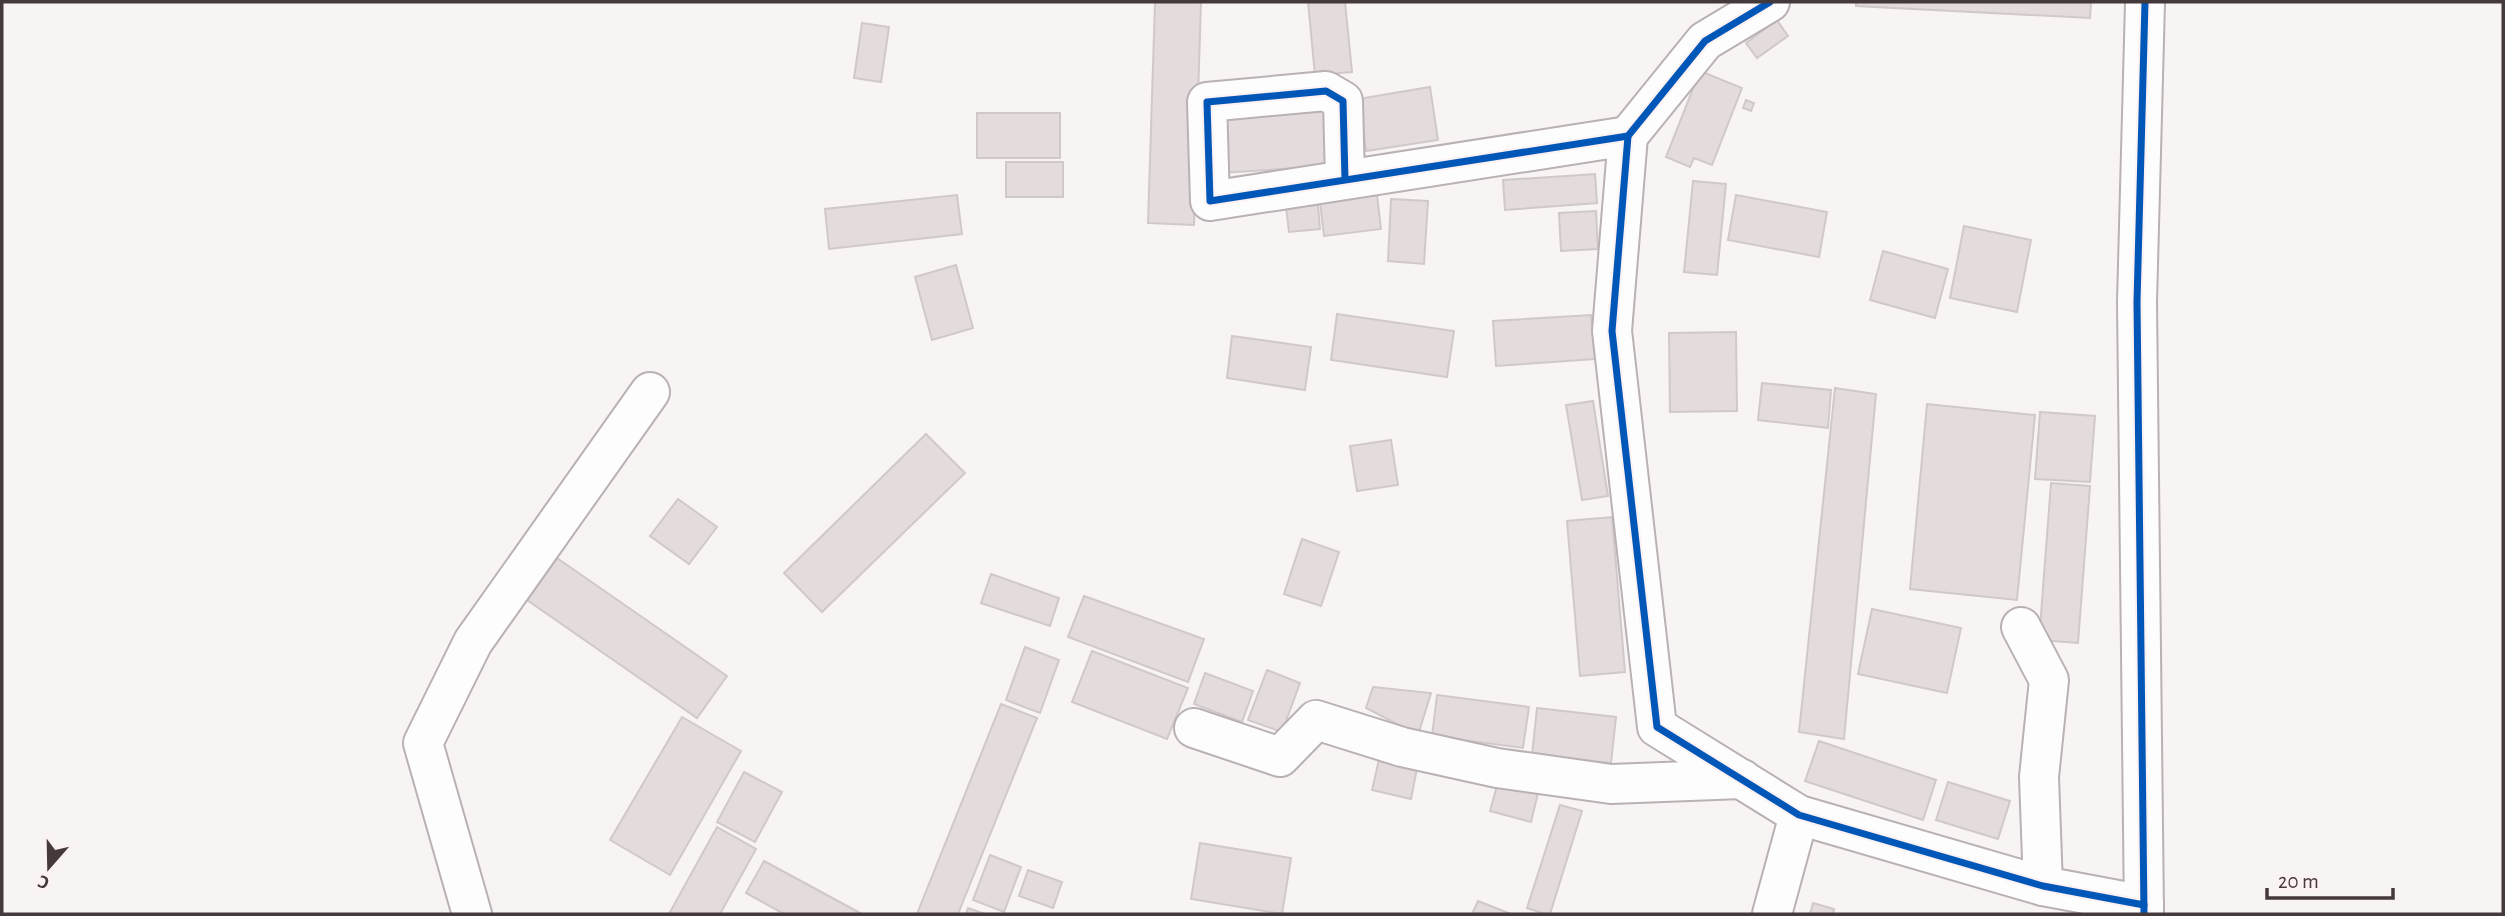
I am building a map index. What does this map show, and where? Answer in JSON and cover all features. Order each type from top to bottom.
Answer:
[{"type":"street","points":[[1770,2],[1705,41],[1628,136],[1612,331],[1657,727],[1799,815],[2043,886],[2144,909],[2137,302],[2145,2]]},
{"type":"street","points":[[1345,180],[1628,136]]},
{"type":"street","points":[[472,914],[423,743],[473,642],[650,392]]},
{"type":"street","points":[[2021,627],[2049,680],[2039,777],[2043,886]]},
{"type":"street","points":[[1194,728],[1280,757],[1316,720],[1402,747],[1497,768],[1611,784],[1742,779]]},
{"type":"street","points":[[1772,914],[1799,815]]},
{"type":"building","points":[[1155,2],[1201,2],[1194,225],[1148,223]]},
{"type":"building","points":[[1308,2],[1345,2],[1352,72],[1315,75]]},
{"type":"building","points":[[1856,2],[2091,2],[2090,18],[1856,6]]},
{"type":"building","points":[[1777,20],[1788,36],[1757,58],[1746,43]]},
{"type":"building","points":[[862,23],[889,27],[881,82],[854,78]]},
{"type":"building","points":[[1700,71],[1742,88],[1712,165],[1694,158],[1690,167],[1666,157]]},
{"type":"building","points":[[1430,87],[1438,140],[1366,151],[1358,99]]},
{"type":"building","points":[[1746,100],[1754,103],[1751,111],[1743,108]]},
{"type":"building","points":[[1325,108],[1329,166],[1220,173],[1216,115]]},
{"type":"building","points":[[977,113],[1060,113],[1060,158],[977,158]]},
{"type":"building","points":[[1006,162],[1063,162],[1063,197],[1006,197]]},
{"type":"building","points":[[1595,174],[1597,203],[1505,210],[1503,180]]},
{"type":"building","points":[[1693,181],[1726,184],[1717,275],[1684,272]]},
{"type":"building","points":[[957,195],[962,234],[829,249],[825,209]]},
{"type":"building","points":[[1377,195],[1381,229],[1324,236],[1320,202]]},
{"type":"building","points":[[1736,195],[1827,212],[1819,257],[1728,240]]},
{"type":"building","points":[[1391,199],[1428,201],[1424,264],[1388,261]]},
{"type":"building","points":[[1318,205],[1320,229],[1289,232],[1286,207]]},
{"type":"building","points":[[1596,211],[1598,249],[1561,251],[1559,213]]},
{"type":"building","points":[[1964,226],[2031,240],[2017,312],[1950,298]]},
{"type":"building","points":[[1883,251],[1948,269],[1935,318],[1870,300]]},
{"type":"building","points":[[956,265],[973,328],[932,340],[915,277]]},
{"type":"building","points":[[1337,314],[1454,331],[1447,377],[1331,360]]},
{"type":"building","points":[[1591,315],[1595,359],[1496,366],[1493,321]]},
{"type":"building","points":[[1736,332],[1737,411],[1670,412],[1669,333]]},
{"type":"building","points":[[1232,336],[1311,347],[1305,390],[1227,378]]},
{"type":"building","points":[[1762,383],[1831,390],[1828,428],[1758,420]]},
{"type":"building","points":[[1835,388],[1876,394],[1844,739],[1799,732]]},
{"type":"building","points":[[1593,401],[1608,496],[1582,500],[1566,405]]},
{"type":"building","points":[[1927,404],[2035,415],[2017,600],[1910,589]]},
{"type":"building","points":[[2040,412],[2095,416],[2090,482],[2035,479]]},
{"type":"building","points":[[926,434],[965,473],[822,612],[784,573]]},
{"type":"building","points":[[1391,440],[1398,485],[1357,491],[1350,446]]},
{"type":"building","points":[[2051,483],[2090,486],[2078,643],[2039,640]]},
{"type":"building","points":[[678,499],[717,527],[689,564],[650,536]]},
{"type":"building","points":[[1612,517],[1625,672],[1580,676],[1567,521]]},
{"type":"building","points":[[1302,539],[1339,552],[1321,606],[1284,594]]},
{"type":"building","points":[[557,558],[727,676],[697,718],[527,600]]},
{"type":"building","points":[[991,574],[1059,598],[1050,626],[981,603]]},
{"type":"building","points":[[1084,596],[1204,639],[1188,682],[1068,637]]},
{"type":"building","points":[[1872,609],[1961,628],[1947,693],[1858,674]]},
{"type":"building","points":[[1025,647],[1059,660],[1040,713],[1006,700]]},
{"type":"building","points":[[1092,651],[1188,688],[1167,739],[1072,702]]},
{"type":"building","points":[[1267,670],[1300,683],[1282,732],[1248,720]]},
{"type":"building","points":[[1205,673],[1253,691],[1242,722],[1194,704]]},
{"type":"building","points":[[1373,687],[1431,693],[1418,735],[1366,708]]},
{"type":"building","points":[[1437,695],[1529,707],[1523,748],[1432,736]]},
{"type":"building","points":[[1001,704],[1037,718],[958,914],[917,914]]},
{"type":"building","points":[[1537,708],[1616,717],[1611,763],[1532,755]]},
{"type":"building","points":[[682,717],[741,751],[670,875],[610,840]]},
{"type":"building","points":[[1819,741],[1936,780],[1923,820],[1805,781]]},
{"type":"building","points":[[1380,755],[1418,763],[1411,799],[1372,790]]},
{"type":"building","points":[[744,772],[782,792],[755,842],[717,822]]},
{"type":"building","points":[[1498,782],[1538,793],[1531,822],[1490,811]]},
{"type":"building","points":[[1948,782],[2010,801],[1998,839],[1936,820]]},
{"type":"building","points":[[1560,805],[1582,811],[1550,914],[1545,914],[1527,908]]},
{"type":"building","points":[[717,827],[756,849],[720,914],[669,914]]},
{"type":"building","points":[[1200,843],[1291,858],[1282,914],[1191,899]]},
{"type":"building","points":[[990,855],[1021,867],[1004,912],[973,900]]},
{"type":"building","points":[[764,861],[862,914],[784,914],[746,893]]},
{"type":"building","points":[[1028,870],[1062,882],[1053,908],[1019,896]]},
{"type":"building","points":[[1478,901],[1511,914],[1472,914]]},
{"type":"building","points":[[1813,903],[1834,909],[1833,914],[1810,914]]},
{"type":"building","points":[[968,908],[985,914],[966,914]]},
{"type":"cycle path","points":[[1770,2],[1705,41],[1628,136],[1612,331],[1657,727],[1799,815],[2043,886],[2144,905]]},
{"type":"cycle path","points":[[2144,914],[2137,302],[2145,2]]},
{"type":"cycle path","points":[[1345,180],[1343,101],[1326,91],[1207,102],[1210,201],[1628,136]]}]
